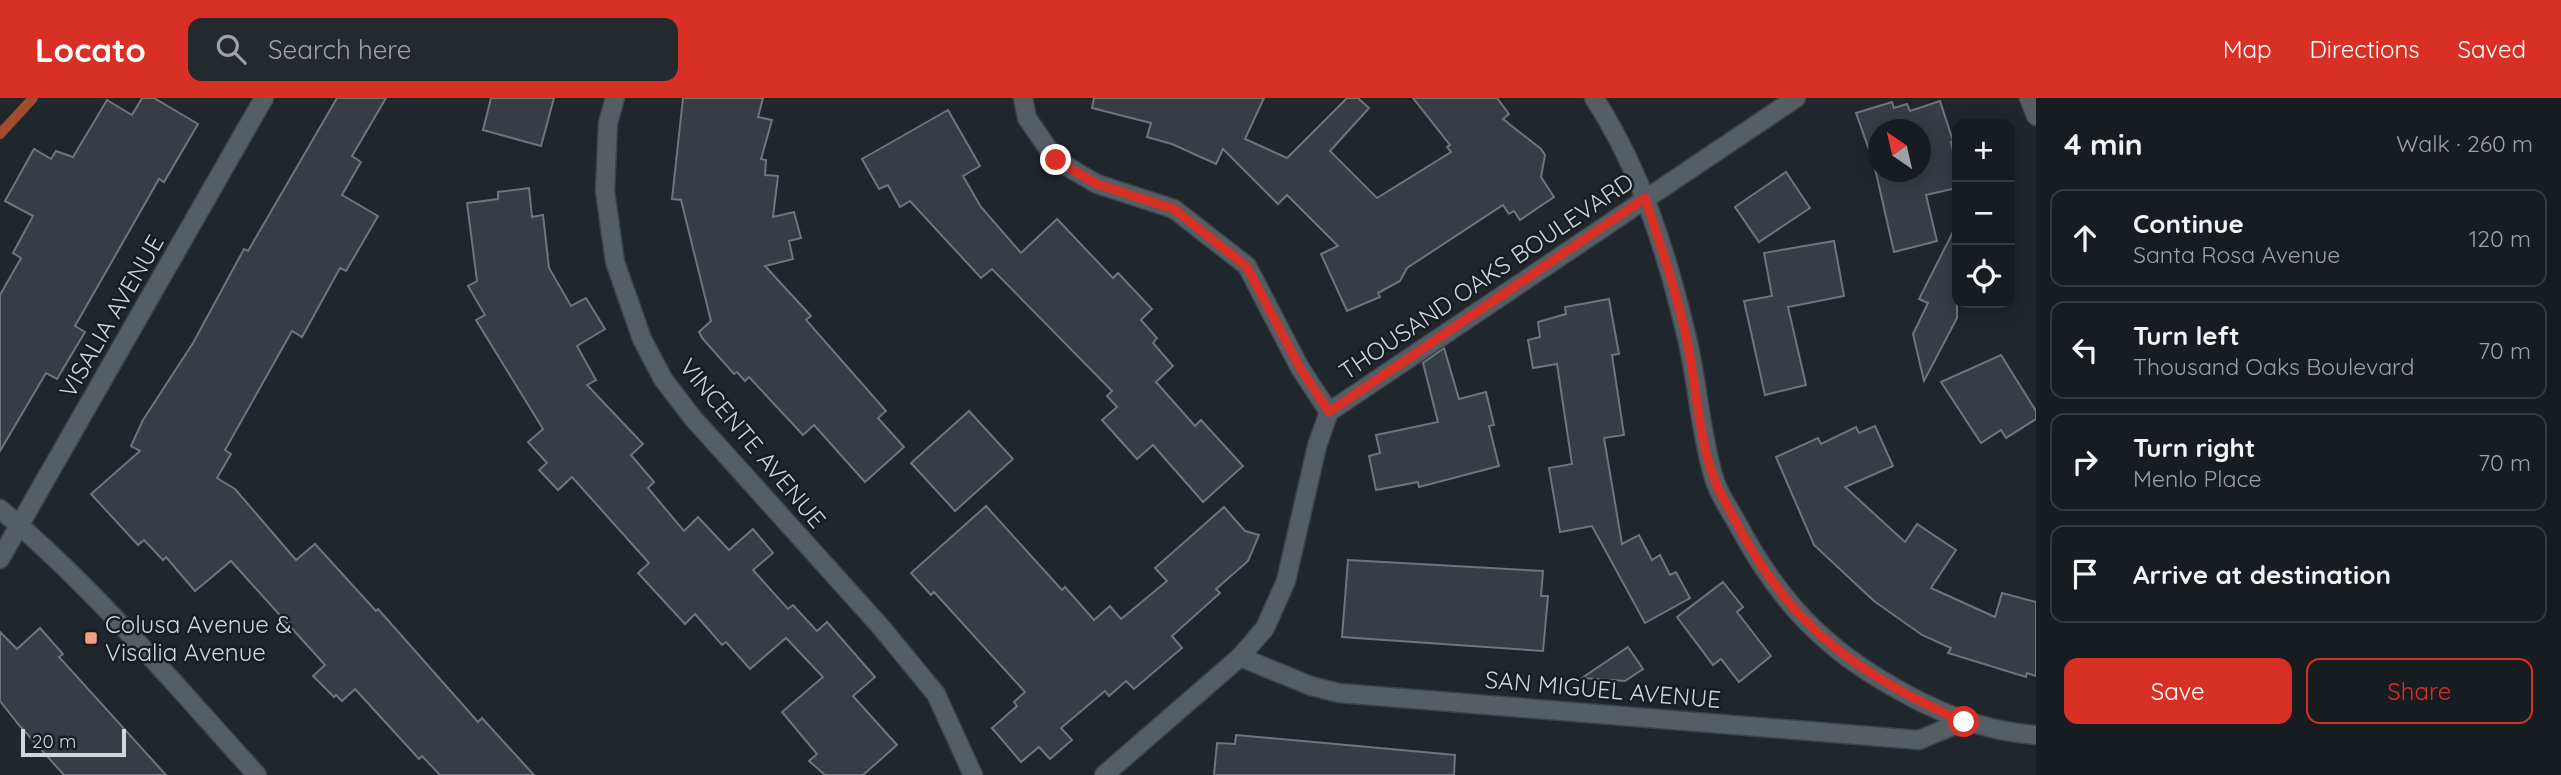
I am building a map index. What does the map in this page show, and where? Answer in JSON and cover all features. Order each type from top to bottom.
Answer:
[{"type":"street","name":"VISALIA AVENUE","points":[[0,559],[264,98]]},
{"type":"street","name":"VINCENTE AVENUE","points":[[615,98],[608,123],[605,191],[615,262],[642,339],[663,379],[692,417],[880,626],[936,694],[973,775]]},
{"type":"street","points":[[1024,98],[1027,118],[1056,160],[1097,184],[1174,209],[1247,267],[1300,368],[1329,412]]},
{"type":"street","points":[[1594,98],[1628,153],[1645,198],[1687,339],[1700,417],[1715,481],[1754,555],[1780,594],[1809,628],[1858,667],[1914,700],[1964,722],[2008,733],[2036,735]]},
{"type":"street","name":"THOUSAND OAKS BOULEVARD","points":[[1104,775],[1240,657],[1265,628],[1286,581],[1317,446],[1329,412],[1796,98]]},
{"type":"street","points":[[2029,98],[2036,116]]},
{"type":"street","points":[[0,509],[46,547],[257,775]]},
{"type":"street","name":"SAN MIGUEL AVENUE","points":[[1240,657],[1311,686],[1353,694],[1919,740],[1964,722]]},
{"type":"building","points":[[142,98],[154,98],[198,124],[164,182],[159,179],[75,326],[85,332],[57,379],[46,373],[0,451],[0,295],[21,258],[13,253],[33,216],[5,201],[34,149],[51,159],[56,151],[73,157],[107,100],[132,115]]},
{"type":"building","points":[[337,98],[386,98],[352,156],[361,162],[342,195],[378,216],[346,271],[340,268],[302,337],[292,331],[225,450],[231,454],[217,478],[235,489],[296,560],[315,544],[376,611],[378,609],[478,722],[482,718],[534,775],[440,775],[422,756],[419,759],[355,689],[342,701],[336,695],[334,697],[313,676],[325,665],[231,561],[195,591],[166,557],[163,560],[144,540],[138,545],[91,494],[140,451],[131,446],[143,420],[193,343],[244,249],[248,251]]},
{"type":"building","points":[[491,98],[554,98],[541,146],[483,130]]},
{"type":"building","points":[[683,98],[763,98],[758,117],[772,120],[761,159],[766,160],[765,175],[778,176],[773,217],[794,212],[801,238],[789,241],[793,259],[765,266],[811,316],[806,320],[886,411],[878,418],[904,447],[865,482],[814,425],[803,435],[749,377],[745,381],[737,372],[734,374],[699,332],[711,321],[681,200],[672,199]]},
{"type":"building","points":[[1094,98],[1264,98],[1245,139],[1287,158],[1347,98],[1358,98],[1369,108],[1330,151],[1377,198],[1451,152],[1447,147],[1450,145],[1413,98],[1497,98],[1509,114],[1503,119],[1545,155],[1541,177],[1554,197],[1520,220],[1514,211],[1509,214],[1503,205],[1407,268],[1400,281],[1378,293],[1380,297],[1347,311],[1321,254],[1338,246],[1287,195],[1278,204],[1223,149],[1216,164],[1172,144],[1147,137],[1151,123],[1092,108]]},
{"type":"building","points":[[1940,101],[1952,138],[1952,189],[1926,195],[1937,241],[1894,252],[1878,182],[1931,182],[1931,119],[1868,119],[1868,147],[1856,113],[1892,102],[1894,108],[1907,104],[1910,111]]},
{"type":"building","points":[[948,110],[980,166],[963,176],[981,207],[1021,253],[1057,219],[1113,278],[1118,273],[1152,309],[1141,320],[1157,338],[1153,343],[1173,366],[1156,382],[1195,426],[1201,420],[1243,466],[1203,502],[1153,445],[1137,459],[1102,420],[1117,407],[1107,396],[1112,391],[992,269],[981,278],[910,201],[900,207],[888,185],[879,189],[862,159]]},
{"type":"building","points":[[1786,172],[1810,208],[1759,242],[1735,207]]},
{"type":"building","points":[[529,188],[532,217],[543,215],[549,268],[571,306],[586,298],[605,329],[577,346],[596,380],[587,385],[643,444],[631,455],[654,482],[648,488],[684,531],[698,517],[729,550],[753,529],[773,553],[753,570],[788,609],[793,605],[817,631],[827,622],[875,677],[853,696],[897,745],[863,775],[825,775],[809,761],[817,754],[782,712],[823,677],[786,638],[750,669],[726,642],[722,645],[695,614],[685,624],[638,573],[649,563],[572,477],[558,490],[539,470],[547,463],[528,442],[543,429],[476,320],[485,315],[468,286],[477,281],[467,203],[498,199],[498,192]]},
{"type":"building","points":[[1952,234],[1952,308],[1957,308],[1957,318],[1924,381],[1913,334],[1928,303],[1919,299]]},
{"type":"building","points":[[1834,241],[1844,296],[1788,307],[1806,385],[1765,395],[1744,301],[1772,296],[1764,253]]},
{"type":"building","points":[[1609,299],[1619,354],[1612,355],[1624,435],[1604,438],[1622,544],[1639,535],[1652,560],[1660,555],[1670,575],[1676,572],[1690,598],[1645,623],[1592,526],[1560,532],[1549,468],[1572,464],[1557,364],[1533,368],[1528,340],[1540,337],[1538,322],[1566,314],[1565,307]]},
{"type":"building","points":[[1444,348],[1459,399],[1486,392],[1494,425],[1489,426],[1499,466],[1419,487],[1418,482],[1376,490],[1369,456],[1380,453],[1376,435],[1438,422],[1423,363]]},
{"type":"building","points":[[2001,355],[2036,411],[2036,419],[2006,438],[2001,430],[1981,443],[1941,382]]},
{"type":"building","points":[[969,411],[1013,459],[955,511],[911,463]]},
{"type":"building","points":[[1875,426],[1893,466],[1845,487],[1905,542],[1917,524],[1956,550],[1931,588],[1995,617],[2002,593],[2036,602],[2036,676],[2027,673],[2026,677],[1948,653],[1951,648],[1922,635],[1874,601],[1814,545],[1776,457],[1818,438],[1821,444],[1856,427],[1859,433]]},
{"type":"building","points":[[986,506],[1062,590],[1065,587],[1094,620],[1110,606],[1121,619],[1167,581],[1155,568],[1224,507],[1245,531],[1259,535],[1248,561],[1216,589],[1220,593],[1172,636],[1182,648],[1134,689],[1126,681],[1109,696],[1105,691],[1061,728],[1072,740],[1050,759],[1039,747],[1021,762],[992,728],[1017,706],[1014,702],[1025,692],[934,592],[931,595],[911,573]]},
{"type":"building","points":[[1348,560],[1543,571],[1541,596],[1548,596],[1543,651],[1342,637]]},
{"type":"building","points":[[1723,582],[1743,607],[1737,612],[1771,656],[1739,682],[1721,659],[1713,665],[1677,617]]},
{"type":"building","points":[[40,628],[63,654],[59,657],[166,775],[64,775],[19,725],[0,701],[0,632],[17,649]]},
{"type":"building","points":[[1628,647],[1643,669],[1625,681],[1582,678]]},
{"type":"building","points":[[1236,735],[1455,755],[1454,775],[1214,775],[1217,743],[1235,744]]},
{"type":"waterway","points":[[0,134],[33,98]]},
{"type":"place","name":"Colusa Avenue & Visalia Avenue","points":[[91,638]]},
{"type":"route","points":[[1056,160],[1097,184],[1174,209],[1212,236],[1247,267],[1300,368],[1329,412],[1645,198],[1687,339],[1700,417],[1715,481],[1754,555],[1780,594],[1809,628],[1858,667],[1914,700],[1964,722]]}]
